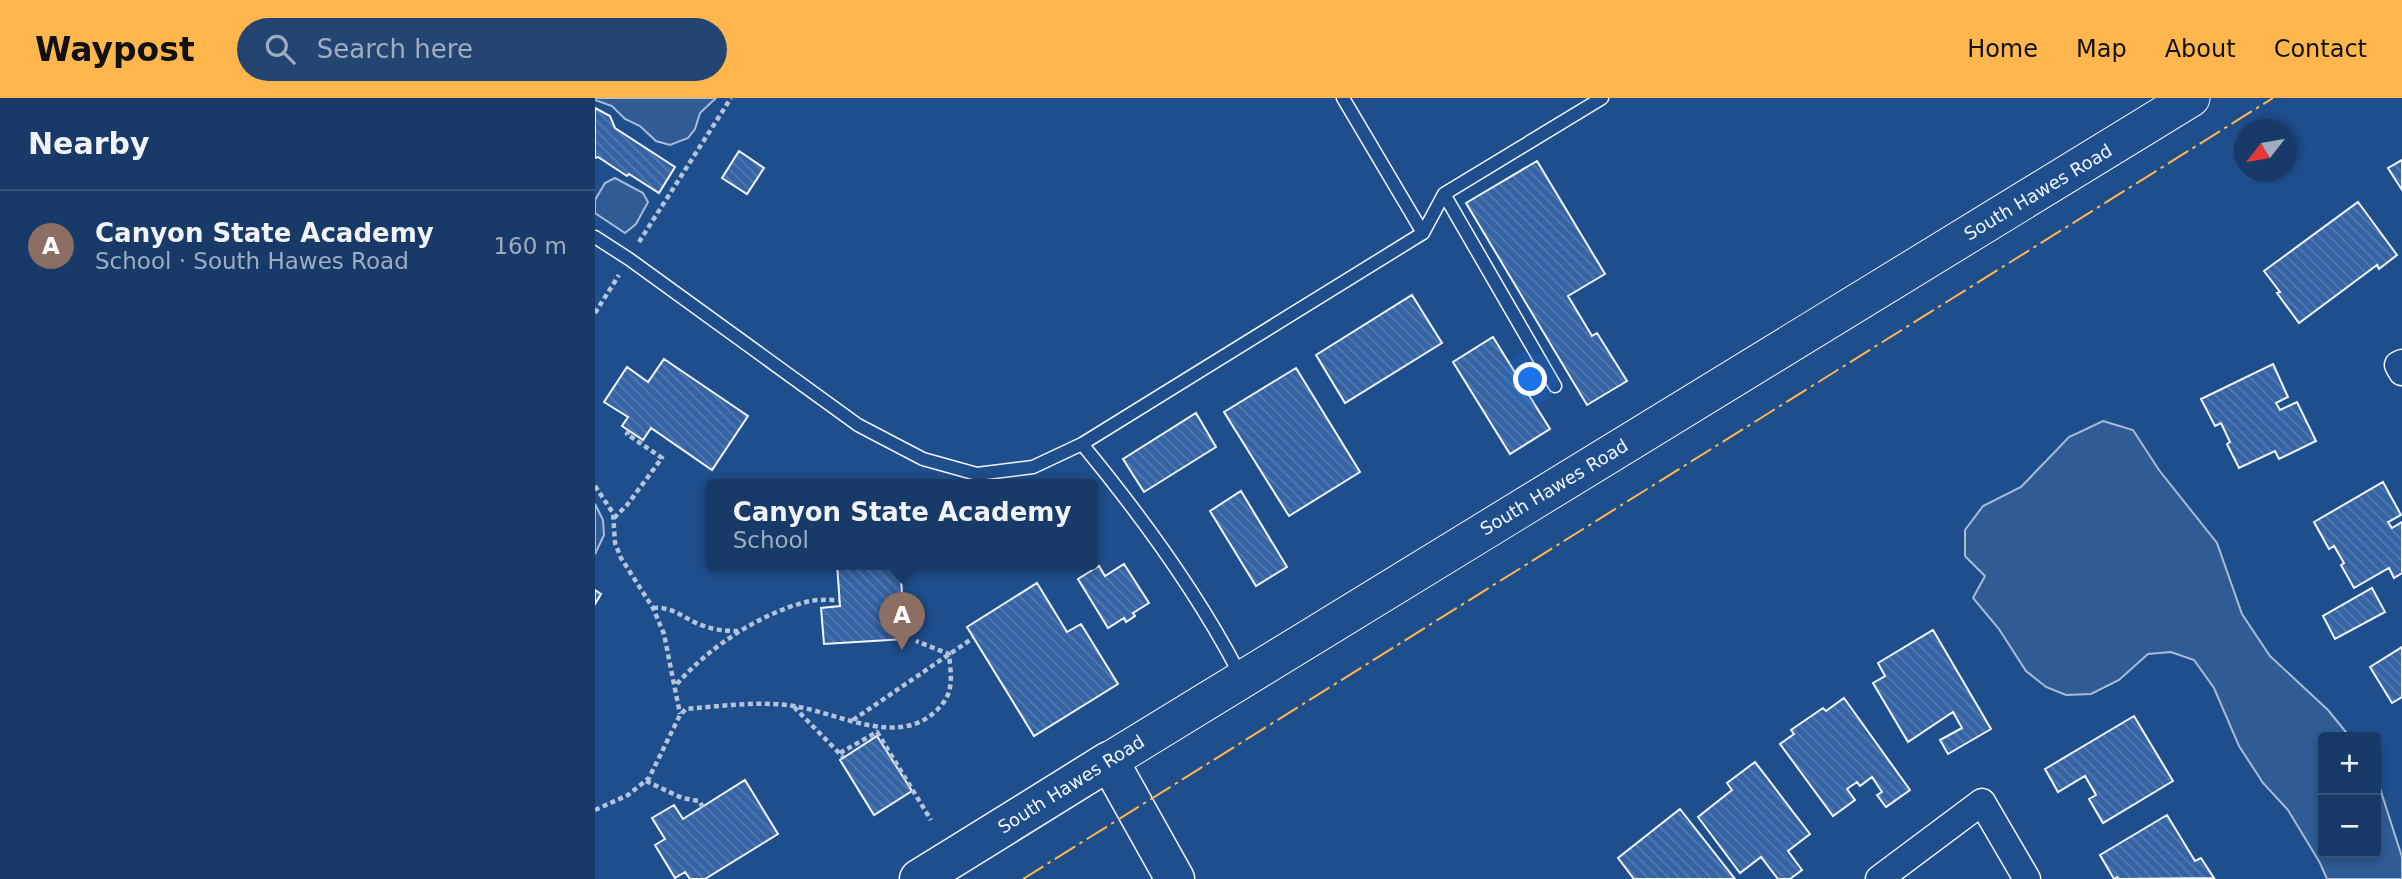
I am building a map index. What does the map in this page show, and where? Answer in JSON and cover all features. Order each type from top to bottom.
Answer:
[{"type":"main road","name":"South Hawes Road","points":[[919,879],[2191,98]]},
{"type":"main road","points":[[1109,761],[1175,879]]},
{"type":"street","points":[[1879,879],[1982,802],[2027,879]]},
{"type":"lane","points":[[1343,98],[1423,233]]},
{"type":"lane","points":[[595,237],[858,425],[923,459],[977,474],[1033,467],[1082,444],[1423,233],[1444,194],[1602,98]]},
{"type":"lane","points":[[1444,194],[1555,386]]},
{"type":"lane","points":[[1082,444],[1131,503],[1222,640],[1236,667]]},
{"type":"path","points":[[636,247],[731,98]]},
{"type":"path","points":[[595,313],[629,259]]},
{"type":"path","points":[[614,519],[662,458],[627,434],[629,431]]},
{"type":"path","points":[[595,486],[614,519],[615,543],[621,558],[653,608],[664,634],[680,715]]},
{"type":"path","points":[[676,685],[700,659],[739,631],[806,602],[839,600]]},
{"type":"path","points":[[653,608],[675,610],[704,626],[739,631]]},
{"type":"path","points":[[853,721],[973,638]]},
{"type":"path","points":[[916,641],[949,654]]},
{"type":"path","points":[[595,810],[628,795],[646,781],[680,715],[686,709],[793,706],[876,726],[902,728],[923,721],[941,706],[947,697],[951,687],[949,654]]},
{"type":"path","points":[[793,706],[842,755],[877,732],[931,820]]},
{"type":"path","points":[[646,781],[682,798],[699,801],[703,807]]},
{"type":"shaded area","points":[[595,98],[716,98],[700,113],[695,129],[688,138],[670,145],[656,141],[612,106]]},
{"type":"shaded area","points":[[615,178],[643,193],[648,202],[636,224],[625,233],[595,213],[595,200],[605,183]]},
{"type":"shaded area","points":[[2103,421],[2133,430],[2159,470],[2217,543],[2242,614],[2270,656],[2328,710],[2346,732],[2318,732],[2318,858],[2381,858],[2381,792],[2402,857],[2402,879],[2327,879],[2288,810],[2263,783],[2239,746],[2214,688],[2194,660],[2171,652],[2148,654],[2119,680],[2091,694],[2066,695],[2046,687],[2026,671],[1999,629],[1973,598],[1985,576],[1965,556],[1965,530],[1983,506],[2021,487],[2069,437]]},
{"type":"shaded area","points":[[595,504],[603,520],[604,535],[595,554]]},
{"type":"building","points":[[595,108],[610,116],[615,128],[675,167],[659,193],[598,157],[595,158]]},
{"type":"building","points":[[739,151],[764,168],[747,194],[722,178]]},
{"type":"building","points":[[2402,160],[2402,190],[2388,168]]},
{"type":"building","points":[[1537,161],[1605,274],[1568,296],[1592,336],[1597,333],[1627,381],[1587,405],[1466,203]]},
{"type":"building","points":[[2358,202],[2397,255],[2379,269],[2377,265],[2299,323],[2264,271]]},
{"type":"building","points":[[1412,295],[1442,343],[1345,403],[1316,355]]},
{"type":"building","points":[[1493,337],[1550,429],[1510,454],[1453,362]]},
{"type":"building","points":[[664,359],[748,416],[712,470],[651,428],[643,440],[622,426],[628,417],[604,402],[627,367],[648,382]]},
{"type":"building","points":[[2273,364],[2288,397],[2276,403],[2280,410],[2297,402],[2316,441],[2279,459],[2275,451],[2239,468],[2227,444],[2230,442],[2221,423],[2215,426],[2201,399]]},
{"type":"building","points":[[1296,368],[1360,472],[1289,516],[1224,412]]},
{"type":"building","points":[[1196,413],[1216,447],[1144,492],[1123,459]]},
{"type":"building","points":[[2383,482],[2401,515],[2388,522],[2392,528],[2402,522],[2402,573],[2394,578],[2389,568],[2354,588],[2334,546],[2329,549],[2314,522]]},
{"type":"building","points":[[1241,491],[1287,567],[1256,586],[1210,511]]},
{"type":"building","points":[[1124,564],[1149,603],[1133,613],[1135,616],[1126,622],[1124,618],[1108,628],[1078,579],[1093,570],[1098,570],[1099,566],[1105,576]]},
{"type":"building","points":[[837,570],[900,570],[905,639],[824,644],[821,608],[840,606]]},
{"type":"building","points":[[1037,583],[1067,632],[1081,624],[1118,684],[1034,736],[967,627]]},
{"type":"building","points":[[2372,588],[2385,612],[2335,639],[2323,616]]},
{"type":"building","points":[[595,590],[601,594],[595,604]]},
{"type":"building","points":[[1933,630],[1991,729],[1948,754],[1940,740],[1962,728],[1953,712],[1908,742],[1873,683],[1885,676],[1878,663]]},
{"type":"building","points":[[2402,647],[2402,697],[2392,703],[2370,667]]},
{"type":"building","points":[[1844,698],[1910,790],[1886,807],[1877,795],[1882,792],[1872,777],[1860,786],[1857,782],[1847,789],[1855,800],[1833,816],[1780,744],[1794,734],[1791,730],[1823,708],[1826,711]]},
{"type":"building","points":[[2134,716],[2173,781],[2103,823],[2089,799],[2096,795],[2085,776],[2058,792],[2045,769]]},
{"type":"building","points":[[877,736],[912,791],[874,815],[840,760]]},
{"type":"building","points":[[1755,762],[1810,834],[1788,851],[1802,870],[1790,879],[1778,879],[1761,857],[1740,873],[1698,817],[1732,790],[1727,783]]},
{"type":"building","points":[[745,780],[778,834],[705,879],[690,879],[685,872],[675,878],[655,845],[665,839],[652,818],[674,805],[683,819]]},
{"type":"building","points":[[1680,809],[1735,879],[1634,879],[1618,858]]},
{"type":"building","points":[[2167,815],[2195,861],[2201,858],[2214,878],[2114,879],[2100,855]]},
{"type":"power","points":[[1023,879],[2273,98]]},
{"type":"place","name":"Canyon State Academy","points":[[902,650]]}]
